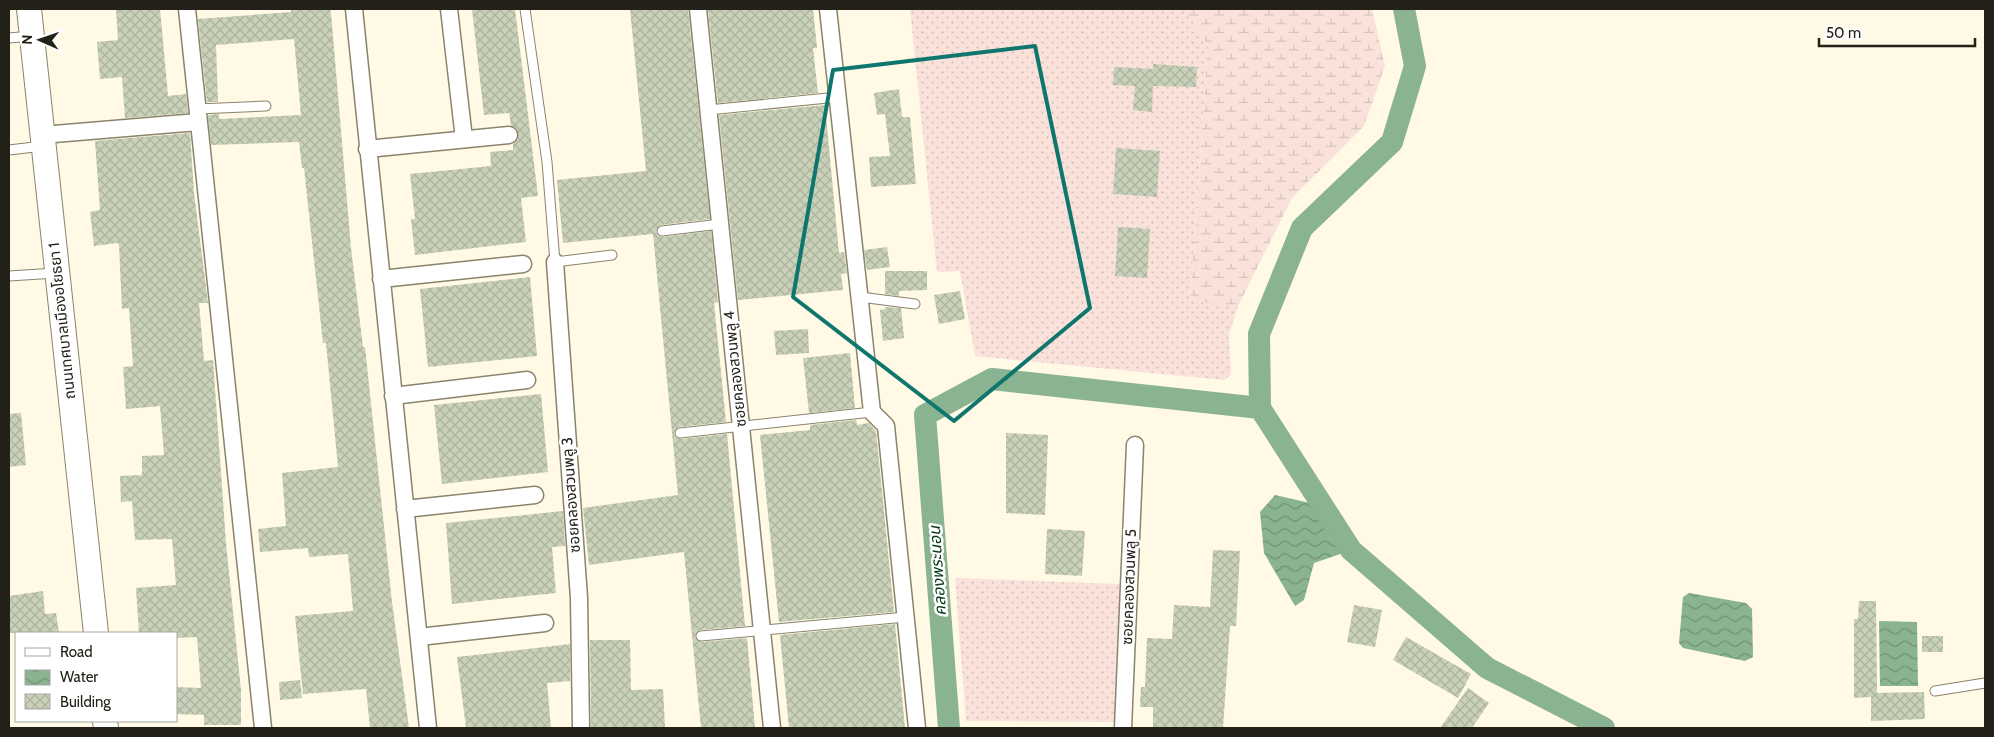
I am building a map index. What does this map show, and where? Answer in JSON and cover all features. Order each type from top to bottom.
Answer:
[{"type":"main road","name":"ถนนเทศบาลเมืองอโยธยา 1","points":[[29,9],[96,632]]},
{"type":"street","points":[[187,9],[263,728]]},
{"type":"street","points":[[354,9],[428,728]]},
{"type":"street","points":[[449,9],[464,139]]},
{"type":"street","name":"ซอยคลองสวนพลู 4","points":[[698,9],[772,728]]},
{"type":"street","points":[[828,9],[872,412],[886,426],[917,728]]},
{"type":"street","points":[[43,141],[197,115]]},
{"type":"street","points":[[367,149],[509,135]]},
{"type":"street","name":"ซอยคลองสวนพลู 3","points":[[555,262],[579,598],[580,728]]},
{"type":"street","points":[[381,279],[523,264]]},
{"type":"street","points":[[393,396],[526,380]]},
{"type":"street","name":"ซอยคลองสวนพลู 5","points":[[1123,728],[1135,445]]},
{"type":"street","points":[[405,509],[535,495]]},
{"type":"street","points":[[418,637],[546,622]]},
{"type":"lane","points":[[525,9],[547,162],[555,262],[612,256]]},
{"type":"lane","points":[[9,38],[32,36]]},
{"type":"lane","points":[[708,110],[838,97]]},
{"type":"lane","points":[[197,115],[266,106]]},
{"type":"lane","points":[[9,150],[43,141]]},
{"type":"lane","points":[[662,231],[720,224]]},
{"type":"lane","points":[[9,276],[57,273]]},
{"type":"lane","points":[[860,297],[915,304]]},
{"type":"lane","points":[[680,433],[872,412]]},
{"type":"lane","points":[[702,636],[906,617]]},
{"type":"lane","points":[[1935,691],[1985,684]]},
{"type":"highlighted area","points":[[1035,46],[1090,308],[954,421],[793,297],[833,70]]},
{"type":"green space","points":[[910,9],[1180,9],[1186,11],[1208,45],[1190,300],[1238,306],[1229,334],[1231,375],[1224,380],[975,356],[960,271],[937,272]]},
{"type":"green space","points":[[1180,9],[1372,9],[1385,66],[1364,126],[1292,198],[1238,306],[1190,301],[1208,45],[1186,12]]},
{"type":"green space","points":[[955,578],[1120,584],[1116,722],[966,721]]},
{"type":"water","points":[[1275,495],[1336,509],[1352,539],[1346,552],[1314,563],[1304,600],[1295,606],[1264,553],[1260,512]]},
{"type":"water","points":[[1689,593],[1746,603],[1752,609],[1753,657],[1745,661],[1683,648],[1679,643],[1683,597]]},
{"type":"water","points":[[1879,621],[1917,622],[1918,686],[1880,686]]},
{"type":"building","points":[[116,9],[160,9],[168,96],[186,94],[188,113],[125,118],[122,77],[100,79],[97,42],[118,40]]},
{"type":"building","points":[[291,9],[330,9],[331,13],[351,248],[363,347],[365,347],[392,602],[409,728],[370,728],[366,689],[303,694],[295,616],[353,611],[348,554],[309,557],[308,548],[260,552],[258,529],[286,526],[282,473],[338,467],[326,343],[323,343],[304,168],[302,168],[299,142],[211,145],[208,115],[219,114],[219,119],[301,115],[294,39],[216,45],[218,102],[207,102],[198,19],[291,12]]},
{"type":"building","points":[[472,9],[515,9],[538,196],[521,198],[526,242],[415,255],[411,219],[415,219],[410,174],[491,166],[490,152],[513,150],[513,144],[518,139],[517,130],[511,125],[509,113],[484,115]]},
{"type":"building","points":[[630,9],[688,9],[710,219],[661,225],[656,231],[657,235],[662,237],[711,231],[718,302],[714,303],[726,422],[679,427],[674,433],[675,437],[681,439],[727,434],[745,626],[700,630],[696,633],[695,637],[702,642],[747,638],[755,728],[701,728],[684,552],[589,565],[583,508],[678,495],[653,234],[563,243],[557,180],[646,171]]},
{"type":"building","points":[[708,9],[813,9],[817,48],[813,48],[818,93],[718,103]]},
{"type":"building","points":[[1153,64],[1197,67],[1196,87],[1153,86],[1152,112],[1133,110],[1135,86],[1113,85],[1114,67],[1153,69]]},
{"type":"building","points":[[899,89],[902,117],[910,117],[916,184],[871,187],[869,157],[890,156],[885,114],[877,115],[874,93]]},
{"type":"building","points":[[825,105],[839,253],[844,252],[847,273],[841,274],[843,290],[738,300],[719,115]]},
{"type":"building","points":[[190,133],[194,193],[208,303],[199,303],[204,361],[213,360],[226,543],[241,690],[241,725],[204,725],[204,715],[178,714],[178,687],[201,688],[197,637],[178,638],[178,632],[139,632],[136,588],[176,585],[172,539],[135,540],[132,501],[121,502],[120,476],[142,475],[142,456],[164,455],[160,406],[126,409],[123,367],[133,366],[129,308],[122,309],[119,245],[117,243],[94,246],[90,212],[100,210],[95,141]]},
{"type":"building","points":[[1116,148],[1160,151],[1157,197],[1113,194]]},
{"type":"building","points":[[1118,227],[1150,229],[1147,278],[1115,276]]},
{"type":"building","points":[[887,247],[890,267],[867,270],[864,250]]},
{"type":"building","points":[[885,271],[927,271],[927,290],[899,291],[899,296],[885,294]]},
{"type":"building","points":[[530,277],[537,356],[428,367],[420,289]]},
{"type":"building","points":[[960,291],[965,319],[939,324],[934,295]]},
{"type":"building","points":[[885,307],[901,308],[904,338],[883,341],[880,310],[885,309]]},
{"type":"building","points":[[808,329],[809,353],[776,355],[774,331]]},
{"type":"building","points":[[850,353],[855,408],[809,413],[803,358]]},
{"type":"building","points":[[541,394],[548,472],[442,484],[434,405]]},
{"type":"building","points":[[21,413],[26,465],[9,467],[9,414]]},
{"type":"building","points":[[856,420],[857,425],[869,423],[876,431],[894,612],[779,622],[760,435],[810,430],[810,425]]},
{"type":"building","points":[[1006,433],[1048,435],[1045,515],[1006,513]]},
{"type":"building","points":[[563,511],[565,546],[552,547],[556,593],[452,604],[446,523]]},
{"type":"building","points":[[1047,529],[1085,531],[1082,576],[1045,574]]},
{"type":"building","points":[[1213,550],[1240,551],[1236,626],[1230,626],[1223,728],[1153,728],[1153,707],[1140,707],[1141,687],[1145,687],[1147,638],[1172,639],[1174,605],[1210,607]]},
{"type":"building","points":[[43,591],[45,614],[56,613],[59,632],[9,633],[9,596]]},
{"type":"building","points":[[1859,601],[1876,601],[1877,693],[1924,692],[1925,719],[1871,721],[1871,697],[1854,698],[1854,619],[1858,619]]},
{"type":"building","points":[[1354,605],[1382,610],[1375,647],[1347,642]]},
{"type":"building","points":[[895,624],[905,728],[789,728],[780,635]]},
{"type":"building","points":[[1922,636],[1943,636],[1943,652],[1922,652]]},
{"type":"building","points":[[1406,637],[1471,674],[1458,698],[1393,660]]},
{"type":"building","points":[[590,640],[630,640],[631,690],[663,689],[665,728],[591,728]]},
{"type":"building","points":[[570,644],[570,681],[547,683],[551,728],[466,728],[457,657]]},
{"type":"building","points":[[300,680],[302,698],[280,700],[279,682]]},
{"type":"building","points":[[1468,688],[1489,703],[1472,728],[1440,728]]},
{"type":"waterway","points":[[1404,9],[1415,66],[1392,142],[1302,228],[1259,334],[1260,408],[1351,550],[1487,668],[1604,728]]},
{"type":"waterway","name":"คลองพระนอน","points":[[949,728],[925,415],[992,379],[1260,408]]}]
